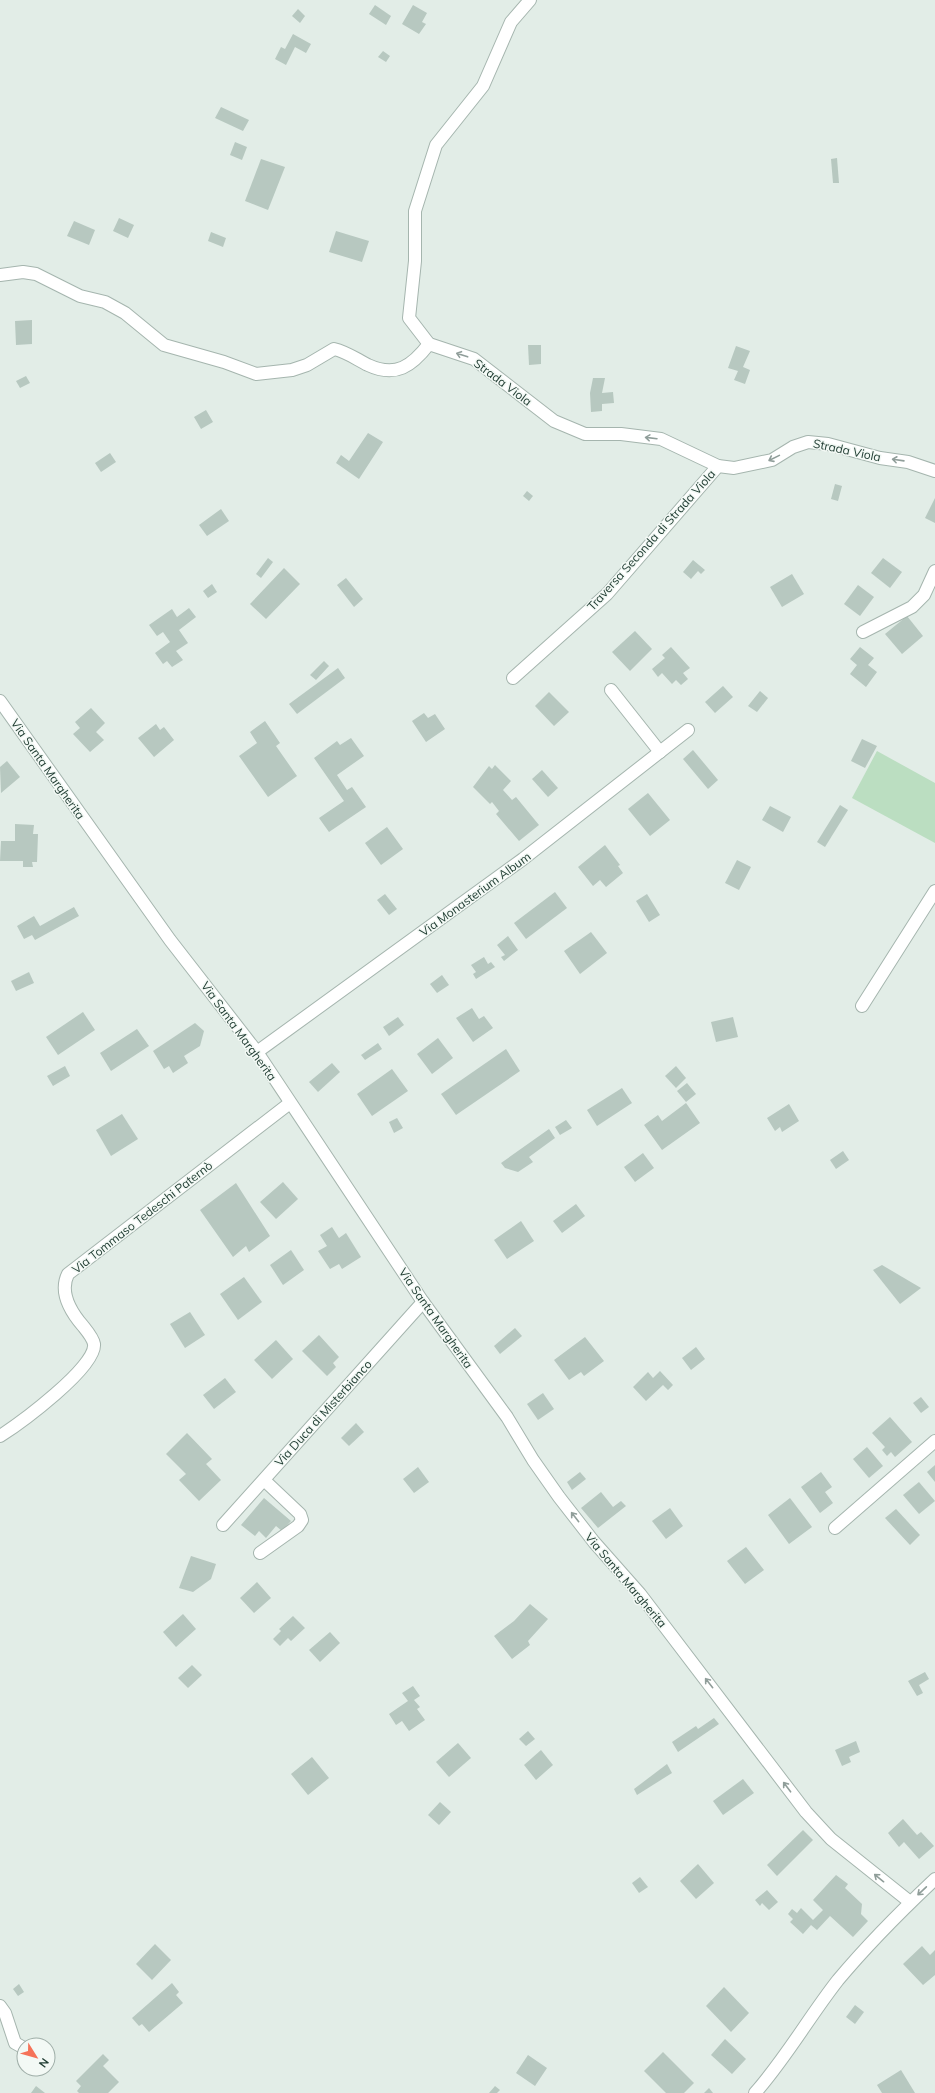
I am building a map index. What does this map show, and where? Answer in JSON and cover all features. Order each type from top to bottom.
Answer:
[{"type":"street","points":[[0,275],[23,272],[36,274],[80,296],[105,302],[125,313],[164,345],[224,362],[256,374],[292,370],[307,365],[334,349],[346,352],[369,365],[384,370],[405,368],[416,361],[428,344],[409,318],[415,261],[415,211],[436,144],[482,86],[511,22],[530,0]]},
{"type":"street","name":"Strada Viola","points":[[428,344],[474,359],[554,421],[585,434],[621,434],[661,439],[718,466],[734,468],[772,460],[793,447],[808,442],[828,444],[880,458],[908,462],[935,471]]},
{"type":"street","name":"Traversa Seconda di Strada Viola","points":[[513,678],[607,594],[718,466]]},
{"type":"street","points":[[863,632],[912,606],[924,595],[935,571]]},
{"type":"street","points":[[611,690],[660,752]]},
{"type":"street","name":"Via Santa Margherita","points":[[0,701],[170,940],[257,1052],[423,1302],[507,1417],[533,1460],[559,1497],[594,1542],[640,1594],[806,1812],[831,1839],[910,1902]]},
{"type":"street","name":"Via Monasterium Album","points":[[257,1052],[523,859],[688,730]]},
{"type":"street","points":[[862,1006],[935,891]]},
{"type":"street","name":"Via Tommaso Tedeschi Paternò","points":[[0,1436],[63,1387],[82,1369],[93,1351],[94,1344],[75,1316],[65,1293],[64,1282],[68,1274],[290,1103]]},
{"type":"street","name":"Via Duca di Misterbianco","points":[[223,1525],[423,1302]]},
{"type":"street","points":[[835,1528],[935,1440]]},
{"type":"street","points":[[260,1553],[298,1526],[302,1520],[300,1514],[264,1480]]},
{"type":"street","points":[[755,2093],[776,2068],[838,1981],[910,1902],[935,1879]]},
{"type":"street","points":[[0,2006],[5,2013],[16,2044]]},
{"type":"green space","points":[[877,751],[935,783],[935,843],[852,798]]},
{"type":"building","points":[[375,5],[391,16],[386,25],[369,14]]},
{"type":"building","points":[[413,5],[427,13],[422,22],[426,24],[419,34],[402,24]]},
{"type":"building","points":[[298,9],[305,16],[300,23],[292,16]]},
{"type":"building","points":[[293,34],[311,44],[306,53],[295,47],[286,65],[275,59],[281,47],[285,49]]},
{"type":"building","points":[[383,51],[390,56],[386,62],[378,57]]},
{"type":"building","points":[[221,107],[249,120],[243,131],[215,118]]},
{"type":"building","points":[[235,142],[247,147],[242,160],[230,155]]},
{"type":"building","points":[[837,158],[839,183],[833,183],[831,159]]},
{"type":"building","points":[[261,159],[285,167],[268,210],[245,201]]},
{"type":"building","points":[[119,218],[134,225],[128,238],[113,231]]},
{"type":"building","points":[[74,221],[95,230],[89,245],[67,236]]},
{"type":"building","points":[[336,231],[369,241],[362,262],[329,252]]},
{"type":"building","points":[[211,232],[226,238],[223,247],[208,241]]},
{"type":"building","points":[[32,320],[32,344],[16,345],[15,321]]},
{"type":"building","points":[[528,345],[541,345],[541,364],[529,365]]},
{"type":"building","points":[[736,346],[750,351],[743,367],[750,370],[745,384],[734,380],[738,371],[728,368]]},
{"type":"building","points":[[26,376],[30,383],[20,388],[16,381]]},
{"type":"building","points":[[593,378],[605,378],[602,393],[613,392],[614,403],[602,404],[602,411],[591,412],[590,393]]},
{"type":"building","points":[[206,410],[213,422],[201,429],[194,417]]},
{"type":"building","points":[[368,433],[383,442],[359,479],[336,463],[341,455],[349,461]]},
{"type":"building","points":[[110,453],[116,462],[101,472],[95,463]]},
{"type":"building","points":[[835,484],[842,486],[838,501],[831,499]]},
{"type":"building","points":[[527,491],[533,496],[529,501],[523,496]]},
{"type":"building","points":[[935,498],[935,523],[925,518]]},
{"type":"building","points":[[221,509],[229,521],[207,536],[199,525]]},
{"type":"building","points":[[268,558],[273,562],[261,578],[256,574]]},
{"type":"building","points":[[883,558],[902,572],[890,588],[871,573]]},
{"type":"building","points":[[693,560],[705,570],[701,574],[698,571],[691,579],[683,572]]},
{"type":"building","points":[[284,568],[300,584],[266,619],[250,604]]},
{"type":"building","points":[[792,574],[804,594],[782,607],[770,587]]},
{"type":"building","points":[[346,578],[363,599],[354,607],[337,585]]},
{"type":"building","points":[[212,584],[217,592],[208,598],[203,591]]},
{"type":"building","points":[[858,585],[874,597],[860,616],[844,604]]},
{"type":"building","points":[[189,608],[196,617],[179,630],[188,643],[176,651],[183,660],[172,667],[167,661],[163,664],[155,653],[170,642],[163,632],[157,636],[149,625],[172,609],[177,617]]},
{"type":"building","points":[[907,616],[923,636],[902,654],[885,634]]},
{"type":"building","points":[[635,631],[652,649],[630,671],[612,652]]},
{"type":"building","points":[[671,647],[690,668],[683,673],[688,679],[681,685],[676,680],[672,684],[662,673],[658,677],[652,669],[665,658],[662,655]]},
{"type":"building","points":[[860,647],[874,658],[868,665],[877,672],[866,687],[850,674],[857,665],[850,659]]},
{"type":"building","points":[[324,661],[329,666],[316,680],[310,675]]},
{"type":"building","points":[[338,668],[345,678],[297,714],[289,704]]},
{"type":"building","points":[[723,686],[733,697],[715,713],[705,702]]},
{"type":"building","points":[[760,691],[768,698],[757,712],[748,706]]},
{"type":"building","points":[[549,692],[569,712],[554,726],[535,706]]},
{"type":"building","points":[[91,708],[105,723],[96,732],[104,740],[90,752],[73,734],[80,728],[75,722]]},
{"type":"building","points":[[424,713],[428,718],[435,714],[445,729],[426,742],[412,721]]},
{"type":"building","points":[[265,721],[280,743],[276,746],[297,776],[268,797],[239,756],[257,743],[250,732]]},
{"type":"building","points":[[156,724],[160,730],[164,727],[174,740],[154,757],[138,738]]},
{"type":"building","points":[[351,738],[364,756],[337,775],[347,790],[352,787],[366,807],[329,832],[319,818],[344,801],[314,758],[337,741],[340,745]]},
{"type":"building","points":[[862,739],[877,746],[865,768],[851,761]]},
{"type":"building","points":[[693,750],[718,780],[708,789],[683,759]]},
{"type":"building","points":[[7,761],[20,777],[1,793],[0,767]]},
{"type":"building","points":[[495,765],[511,781],[503,790],[512,800],[516,797],[539,825],[519,841],[496,814],[499,811],[492,802],[490,804],[473,787],[489,766],[492,769]]},
{"type":"building","points":[[542,770],[558,788],[548,797],[532,779]]},
{"type":"building","points":[[648,793],[670,820],[650,836],[628,809]]},
{"type":"building","points":[[840,805],[848,810],[825,847],[817,842]]},
{"type":"building","points":[[770,806],[791,817],[783,832],[762,820]]},
{"type":"building","points":[[15,824],[34,825],[33,834],[38,834],[37,862],[32,862],[33,867],[23,867],[23,861],[0,861],[1,841],[15,841]]},
{"type":"building","points":[[387,827],[403,849],[381,865],[365,843]]},
{"type":"building","points":[[605,845],[620,865],[618,866],[623,873],[606,887],[600,880],[593,886],[578,867]]},
{"type":"building","points":[[737,860],[751,867],[739,890],[725,883]]},
{"type":"building","points":[[555,892],[567,908],[526,939],[514,923]]},
{"type":"building","points":[[385,894],[397,909],[389,915],[377,900]]},
{"type":"building","points":[[647,894],[660,915],[649,922],[636,901]]},
{"type":"building","points":[[74,907],[79,916],[35,940],[32,935],[24,939],[17,926],[34,916],[40,926]]},
{"type":"building","points":[[591,932],[607,953],[580,974],[564,951]]},
{"type":"building","points":[[508,936],[518,950],[504,961],[501,957],[505,955],[497,945]]},
{"type":"building","points":[[484,957],[488,964],[491,962],[495,967],[476,979],[473,974],[476,972],[471,965]]},
{"type":"building","points":[[29,972],[34,983],[16,991],[11,981]]},
{"type":"building","points":[[442,975],[449,985],[437,993],[430,984]]},
{"type":"building","points":[[472,1008],[479,1019],[484,1016],[493,1028],[473,1042],[456,1018]]},
{"type":"building","points":[[83,1012],[95,1030],[58,1055],[46,1037]]},
{"type":"building","points":[[398,1017],[404,1025],[389,1036],[383,1027]]},
{"type":"building","points":[[733,1017],[738,1037],[716,1042],[711,1022]]},
{"type":"building","points":[[195,1023],[204,1031],[200,1046],[184,1056],[188,1063],[173,1073],[169,1066],[164,1069],[153,1051]]},
{"type":"building","points":[[137,1029],[149,1046],[111,1071],[100,1053]]},
{"type":"building","points":[[438,1038],[453,1058],[432,1074],[417,1054]]},
{"type":"building","points":[[378,1043],[382,1049],[365,1060],[361,1055]]},
{"type":"building","points":[[506,1049],[520,1071],[456,1115],[441,1094]]},
{"type":"building","points":[[332,1063],[340,1072],[318,1092],[309,1082]]},
{"type":"building","points":[[65,1066],[70,1076],[53,1086],[47,1076]]},
{"type":"building","points":[[676,1066],[686,1078],[676,1088],[665,1076]]},
{"type":"building","points":[[392,1069],[408,1091],[372,1116],[357,1094]]},
{"type":"building","points":[[687,1083],[696,1094],[686,1102],[677,1091]]},
{"type":"building","points":[[622,1088],[632,1103],[597,1126],[587,1110]]},
{"type":"building","points":[[686,1103],[700,1123],[662,1150],[644,1125],[658,1115],[662,1121]]},
{"type":"building","points":[[789,1104],[799,1121],[782,1132],[780,1127],[775,1131],[767,1118]]},
{"type":"building","points":[[122,1114],[138,1139],[111,1156],[96,1130]]},
{"type":"building","points":[[397,1118],[403,1128],[394,1133],[389,1122]]},
{"type":"building","points":[[566,1120],[572,1128],[560,1135],[555,1127]]},
{"type":"building","points":[[549,1129],[555,1138],[529,1157],[533,1162],[518,1172],[505,1168],[501,1163]]},
{"type":"building","points":[[843,1151],[849,1160],[836,1169],[830,1160]]},
{"type":"building","points":[[643,1153],[654,1168],[635,1182],[624,1167]]},
{"type":"building","points":[[283,1182],[298,1199],[276,1219],[260,1202]]},
{"type":"building","points":[[236,1183],[270,1236],[249,1252],[246,1246],[233,1257],[200,1210]]},
{"type":"building","points":[[576,1204],[585,1216],[562,1233],[553,1221]]},
{"type":"building","points":[[521,1221],[534,1241],[507,1259],[494,1240]]},
{"type":"building","points":[[332,1227],[339,1238],[346,1233],[361,1257],[342,1269],[339,1264],[330,1269],[318,1251],[327,1246],[320,1235]]},
{"type":"building","points":[[291,1250],[304,1270],[283,1285],[270,1265]]},
{"type":"building","points":[[882,1265],[921,1288],[900,1304],[873,1270]]},
{"type":"building","points":[[244,1277],[262,1302],[238,1320],[220,1294]]},
{"type":"building","points":[[190,1312],[205,1335],[185,1348],[170,1324]]},
{"type":"building","points":[[515,1328],[522,1336],[500,1354],[494,1346]]},
{"type":"building","points":[[319,1335],[339,1357],[333,1363],[336,1367],[327,1376],[302,1351]]},
{"type":"building","points":[[585,1337],[604,1361],[584,1376],[581,1372],[569,1380],[554,1360]]},
{"type":"building","points":[[276,1340],[293,1359],[272,1379],[254,1360]]},
{"type":"building","points":[[696,1347],[705,1359],[691,1370],[682,1358]]},
{"type":"building","points":[[660,1371],[673,1385],[668,1390],[663,1385],[646,1401],[633,1387],[648,1372],[653,1378]]},
{"type":"building","points":[[225,1378],[236,1392],[214,1409],[203,1395]]},
{"type":"building","points":[[543,1393],[554,1409],[538,1420],[527,1404]]},
{"type":"building","points":[[921,1397],[929,1407],[921,1413],[913,1403]]},
{"type":"building","points":[[890,1417],[912,1442],[895,1457],[891,1452],[887,1456],[882,1450],[885,1447],[872,1433]]},
{"type":"building","points":[[356,1423],[364,1432],[349,1446],[341,1438]]},
{"type":"building","points":[[187,1433],[212,1459],[206,1464],[221,1480],[199,1501],[179,1480],[186,1474],[166,1454]]},
{"type":"building","points":[[867,1447],[883,1466],[869,1478],[853,1459]]},
{"type":"building","points":[[935,1465],[935,1482],[927,1472]]},
{"type":"building","points":[[418,1467],[429,1482],[414,1493],[403,1479]]},
{"type":"building","points":[[580,1472],[586,1479],[572,1490],[567,1482]]},
{"type":"building","points":[[821,1472],[832,1487],[825,1492],[833,1503],[820,1513],[801,1487]]},
{"type":"building","points":[[919,1482],[935,1501],[919,1514],[903,1495]]},
{"type":"building","points":[[601,1492],[613,1507],[621,1501],[626,1506],[598,1528],[581,1508]]},
{"type":"building","points":[[264,1498],[291,1521],[282,1531],[276,1526],[266,1538],[259,1531],[255,1536],[241,1525]]},
{"type":"building","points":[[790,1498],[812,1527],[789,1544],[768,1515]]},
{"type":"building","points":[[670,1508],[683,1526],[666,1539],[652,1521]]},
{"type":"building","points":[[896,1509],[920,1535],[910,1545],[885,1518]]},
{"type":"building","points":[[746,1547],[764,1570],[745,1584],[727,1561]]},
{"type":"building","points":[[191,1556],[216,1564],[211,1579],[193,1592],[179,1588]]},
{"type":"building","points":[[257,1582],[271,1598],[254,1613],[240,1598]]},
{"type":"building","points":[[530,1604],[548,1619],[528,1641],[530,1645],[512,1659],[494,1636],[514,1621]]},
{"type":"building","points":[[183,1614],[196,1629],[176,1647],[163,1632]]},
{"type":"building","points":[[293,1616],[305,1628],[291,1641],[288,1638],[280,1646],[273,1639],[281,1631],[279,1629]]},
{"type":"building","points":[[330,1632],[340,1643],[320,1662],[309,1650]]},
{"type":"building","points":[[192,1665],[202,1675],[188,1688],[178,1678]]},
{"type":"building","points":[[925,1672],[929,1679],[919,1685],[923,1693],[917,1696],[908,1681]]},
{"type":"building","points":[[413,1686],[420,1696],[414,1700],[420,1707],[417,1709],[425,1720],[409,1731],[402,1721],[396,1725],[389,1714],[408,1701],[402,1693]]},
{"type":"building","points":[[714,1718],[719,1724],[678,1752],[672,1742],[696,1726],[698,1729]]},
{"type":"building","points":[[528,1731],[535,1739],[526,1746],[519,1739]]},
{"type":"building","points":[[856,1741],[860,1752],[849,1757],[851,1762],[842,1766],[835,1750]]},
{"type":"building","points":[[458,1743],[471,1758],[449,1777],[436,1762]]},
{"type":"building","points":[[541,1750],[553,1765],[536,1780],[524,1765]]},
{"type":"building","points":[[312,1757],[329,1778],[308,1795],[291,1774]]},
{"type":"building","points":[[667,1764],[672,1773],[637,1795],[634,1789]]},
{"type":"building","points":[[743,1779],[754,1793],[723,1815],[713,1801]]},
{"type":"building","points":[[440,1802],[451,1812],[439,1825],[428,1815]]},
{"type":"building","points":[[903,1819],[917,1835],[921,1832],[934,1846],[919,1859],[904,1842],[899,1847],[888,1833]]},
{"type":"building","points":[[803,1830],[813,1840],[777,1876],[767,1865]]},
{"type":"building","points":[[698,1864],[714,1883],[696,1899],[680,1881]]},
{"type":"building","points":[[836,1875],[848,1884],[845,1888],[862,1904],[861,1914],[868,1921],[853,1937],[830,1916],[817,1930],[811,1925],[803,1934],[790,1922],[793,1919],[788,1914],[792,1909],[797,1913],[801,1908],[813,1920],[823,1910],[813,1900]]},
{"type":"building","points":[[640,1877],[648,1887],[639,1893],[632,1883]]},
{"type":"building","points":[[767,1890],[778,1902],[769,1910],[762,1903],[760,1906],[755,1900]]},
{"type":"building","points":[[155,1944],[171,1960],[152,1980],[136,1964]]},
{"type":"building","points":[[922,1946],[930,1955],[935,1950],[935,1975],[923,1985],[903,1964]]},
{"type":"building","points":[[172,1983],[179,1992],[176,1995],[183,2003],[149,2032],[142,2024],[139,2026],[132,2018]]},
{"type":"building","points":[[19,1984],[24,1992],[18,1996],[13,1989]]},
{"type":"building","points":[[724,1987],[749,2013],[731,2032],[706,2006]]},
{"type":"building","points":[[855,2005],[864,2012],[855,2024],[846,2017]]},
{"type":"building","points":[[725,2039],[746,2059],[732,2074],[711,2055]]},
{"type":"building","points":[[663,2052],[694,2083],[684,2093],[666,2093],[644,2071]]},
{"type":"building","points":[[103,2054],[109,2060],[103,2066],[119,2082],[108,2093],[79,2093],[77,2091],[81,2086],[76,2081]]},
{"type":"building","points":[[528,2055],[547,2068],[535,2086],[516,2073]]},
{"type":"building","points":[[901,2070],[915,2093],[882,2093],[877,2085]]},
{"type":"building","points":[[36,2086],[45,2093],[31,2093]]},
{"type":"building","points":[[495,2086],[500,2090],[497,2093],[489,2093]]},
{"type":"building","points":[[709,2088],[713,2093],[704,2093]]}]
